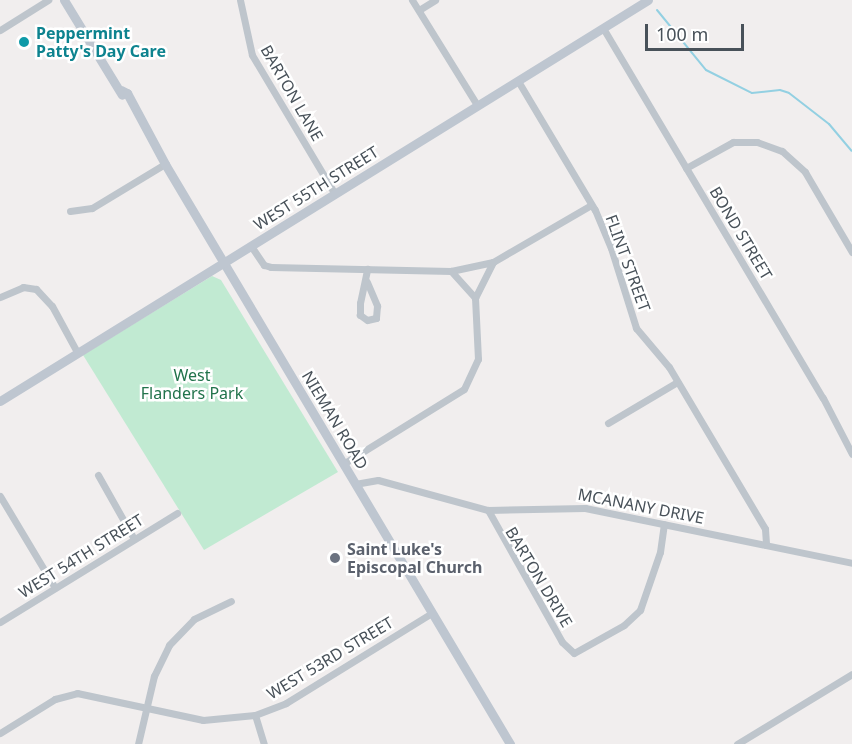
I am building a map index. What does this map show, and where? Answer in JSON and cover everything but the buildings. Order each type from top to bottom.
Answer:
[{"type":"main road","name":"NIEMAN ROAD","points":[[64,0],[224,261],[510,744]]},
{"type":"main road","name":"WEST 55TH STREET","points":[[0,401],[648,0]]},
{"type":"street","points":[[0,30],[48,0]]},
{"type":"street","name":"BARTON LANE","points":[[240,0],[252,55],[335,194]]},
{"type":"street","points":[[412,0],[477,105]]},
{"type":"street","points":[[419,10],[435,0]]},
{"type":"street","name":"BOND STREET","points":[[603,28],[852,454]]},
{"type":"street","name":"FLINT STREET","points":[[518,81],[591,205],[611,248],[636,328],[677,382],[765,529],[766,545]]},
{"type":"street","points":[[686,168],[733,142],[757,142],[782,151],[805,172],[852,252]]},
{"type":"street","points":[[70,211],[92,208],[165,164]]},
{"type":"street","points":[[250,246],[264,265],[271,267],[451,271],[493,262],[591,205]]},
{"type":"street","points":[[343,464],[447,402],[469,383],[478,359],[475,298],[493,262]]},
{"type":"street","points":[[367,269],[367,282],[360,315],[367,320],[376,318],[377,306],[367,282]]},
{"type":"street","points":[[451,271],[475,298]]},
{"type":"street","points":[[0,297],[23,287],[36,289],[52,306],[77,352]]},
{"type":"street","points":[[608,423],[677,382]]},
{"type":"street","points":[[98,475],[135,539]]},
{"type":"street","name":"MCANANY DRIVE","points":[[355,484],[378,480],[488,510],[563,506],[664,524],[852,563]]},
{"type":"street","points":[[0,496],[55,588]]},
{"type":"street","name":"BARTON DRIVE","points":[[488,510],[495,530],[562,642],[574,653],[624,625],[640,610],[660,552],[664,524]]},
{"type":"street","name":"WEST 54TH STREET","points":[[0,622],[177,513]]},
{"type":"street","points":[[138,744],[154,676],[169,645],[194,620],[231,601]]},
{"type":"street","name":"WEST 53RD STREET","points":[[0,733],[64,696],[94,694],[203,720],[255,715],[286,703],[432,613]]},
{"type":"street","points":[[737,744],[852,674]]},
{"type":"street","points":[[255,715],[264,744]]},
{"type":"green space","name":"West Flanders Park","points":[[212,276],[221,280],[338,472],[204,550],[83,355]]},
{"type":"waterway","points":[[657,10],[706,70],[752,93],[780,90],[789,93],[829,124],[852,151]]},
{"type":"place","name":"Peppermint Patty's Day Care","points":[[24,42]]},
{"type":"place","name":"Saint Luke's Episcopal Church","points":[[335,558]]}]
